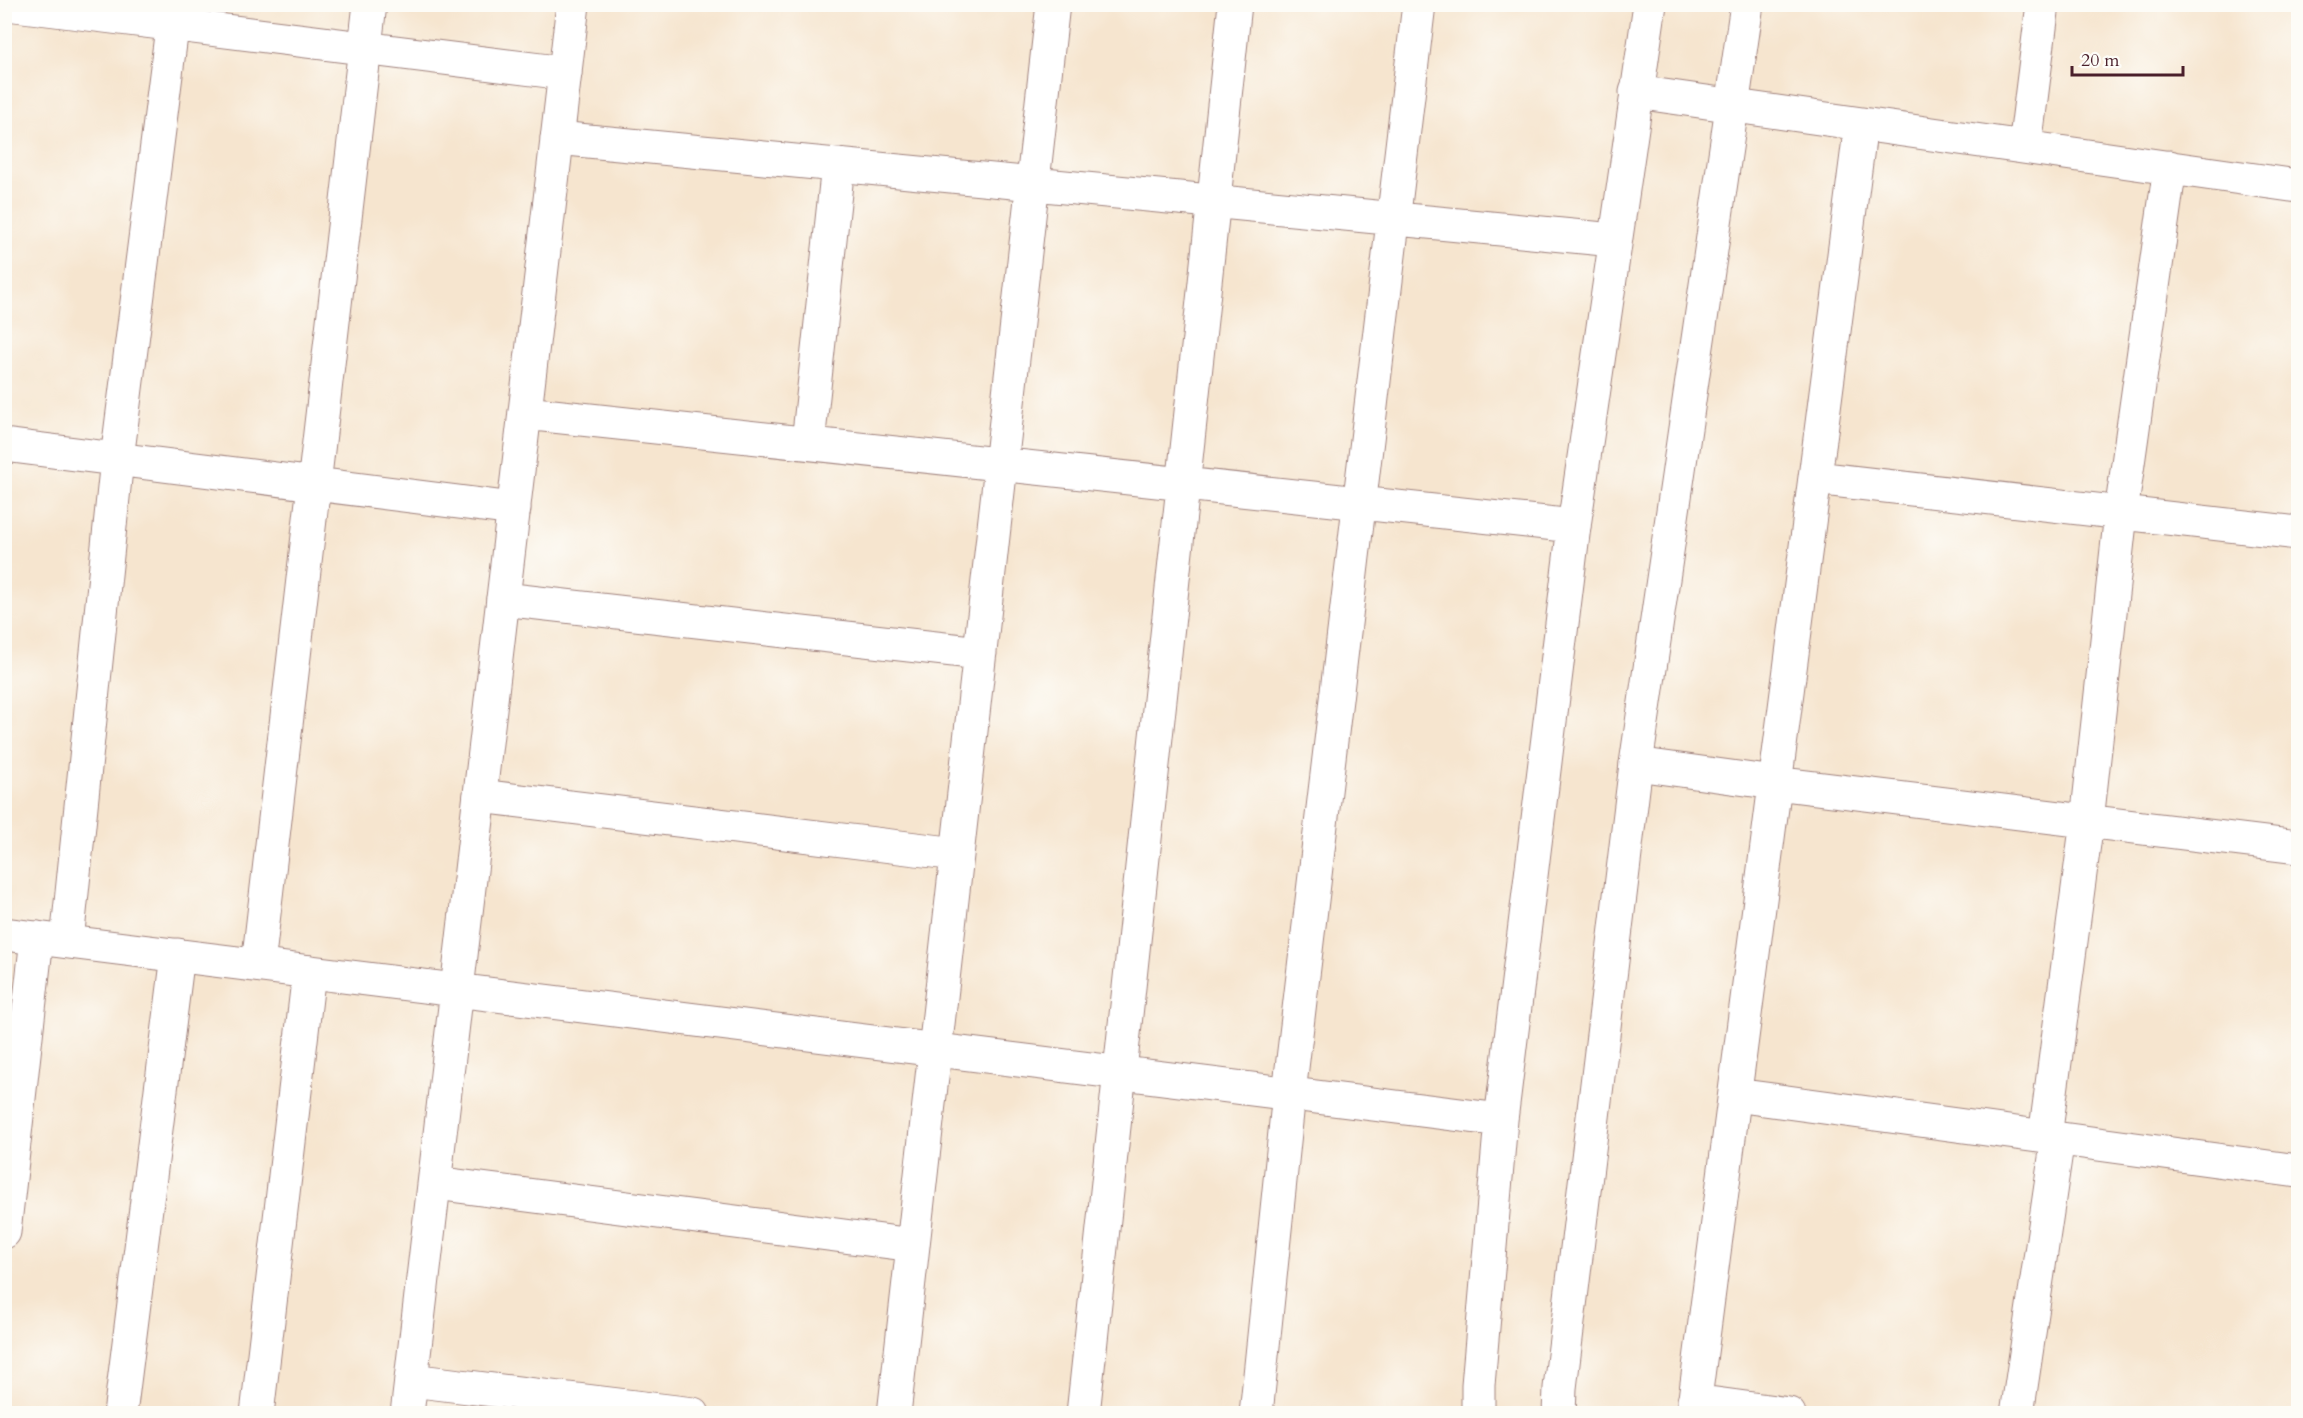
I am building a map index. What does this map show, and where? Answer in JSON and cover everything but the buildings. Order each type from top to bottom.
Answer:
[{"type":"street","points":[[7,4],[174,15],[364,49],[565,73]]},
{"type":"street","points":[[258,965],[370,4]]},
{"type":"street","points":[[407,1413],[573,4]]},
{"type":"street","points":[[894,1413],[1053,4]]},
{"type":"street","points":[[1083,1413],[1235,4]]},
{"type":"street","points":[[1256,1413],[1289,1093],[1419,4]]},
{"type":"street","points":[[1478,1413],[1478,1384],[1501,1120],[1574,526],[1650,4]]},
{"type":"street","points":[[1559,1413],[1560,1388],[1636,764],[1747,4]]},
{"type":"street","points":[[2025,147],[2043,4]]},
{"type":"street","points":[[4,1232],[52,939],[174,15]]},
{"type":"street","points":[[1636,92],[2298,186]]},
{"type":"street","points":[[1789,1413],[1694,1407],[1861,124]]},
{"type":"street","points":[[557,138],[1614,240]]},
{"type":"street","points":[[808,443],[838,165]]},
{"type":"street","points":[[2017,1413],[2052,1138],[2121,513],[2170,167]]},
{"type":"street","points":[[525,413],[1574,526]]},
{"type":"street","points":[[4,445],[514,509]]},
{"type":"street","points":[[1815,478],[2298,533]]},
{"type":"street","points":[[503,599],[980,653]]},
{"type":"street","points":[[1636,764],[2298,847]]},
{"type":"street","points":[[480,796],[957,854]]},
{"type":"street","points":[[4,934],[1501,1120]]},
{"type":"street","points":[[120,1413],[178,955]]},
{"type":"street","points":[[257,1413],[309,972]]},
{"type":"street","points":[[1735,1095],[2298,1171]]},
{"type":"street","points":[[435,1183],[913,1245]]},
{"type":"street","points":[[411,1380],[693,1413]]}]
